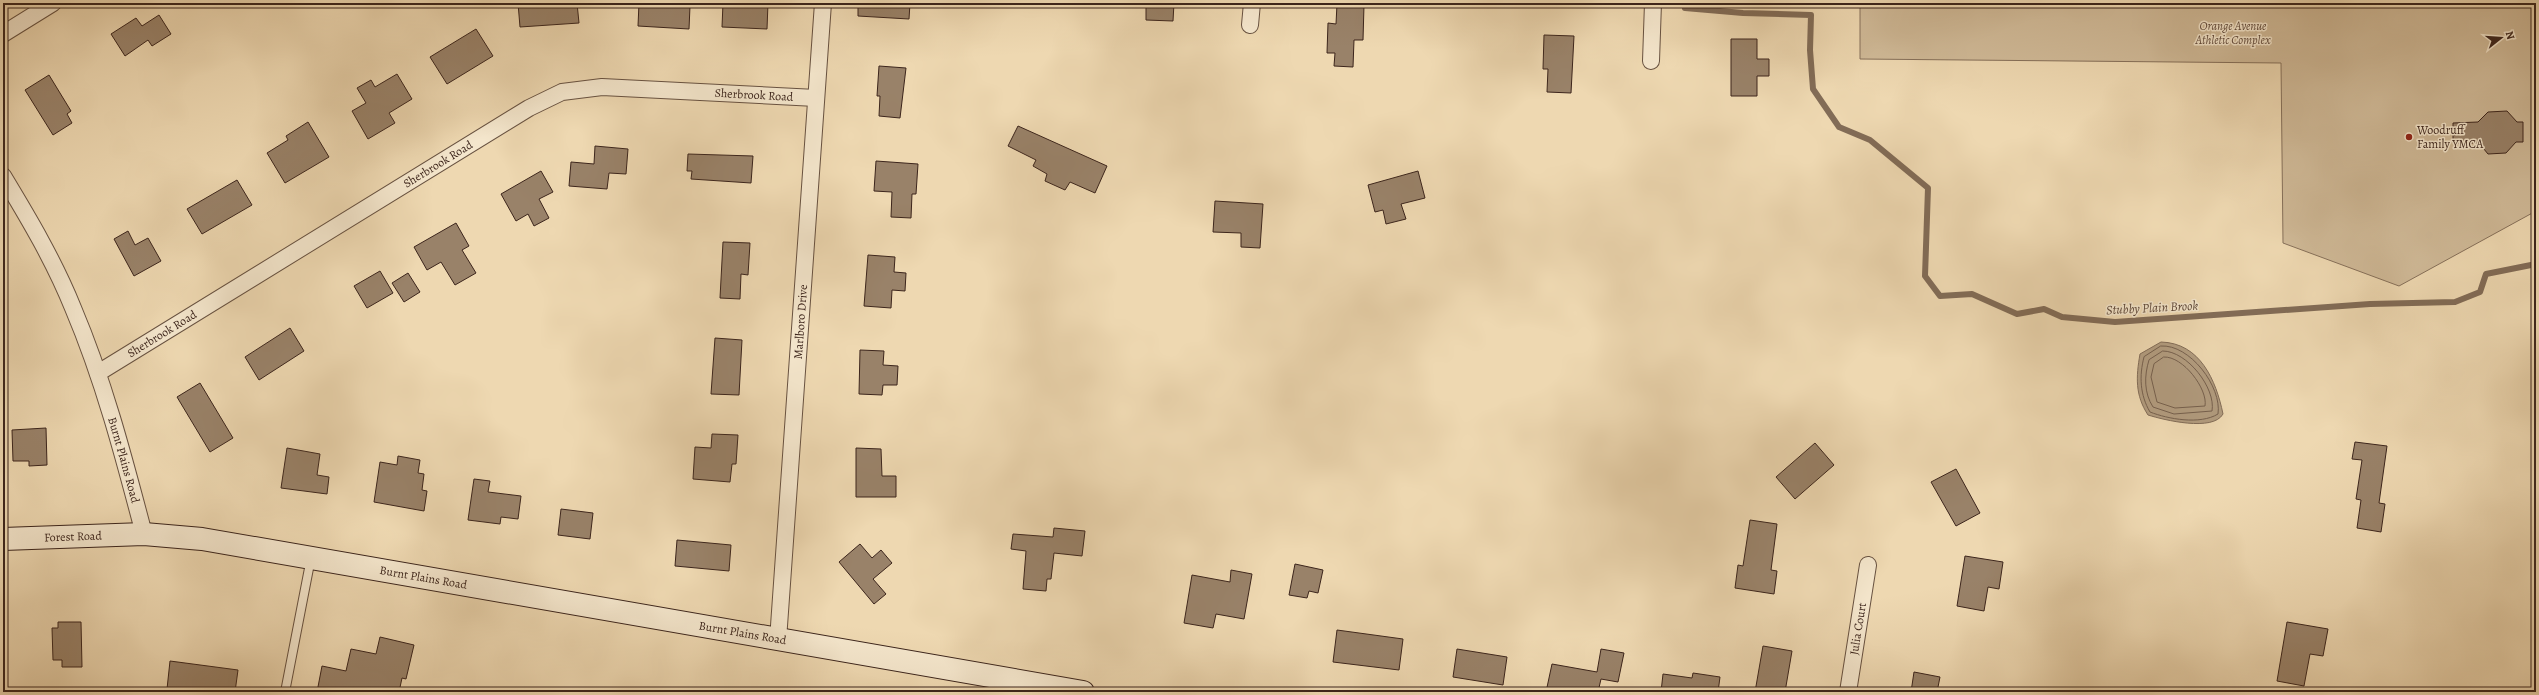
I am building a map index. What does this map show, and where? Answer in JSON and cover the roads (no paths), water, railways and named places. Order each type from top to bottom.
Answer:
[{"type":"main road","name":"Burnt Plains Road","points":[[144,534],[202,539],[312,557],[778,640],[1083,692]]},
{"type":"main road","name":"Forest Road","points":[[3,539],[144,534]]},
{"type":"street","points":[[3,34],[53,3]]},
{"type":"street","name":"Marlboro Drive","points":[[778,640],[823,3]]},
{"type":"street","points":[[1250,25],[1252,3]]},
{"type":"street","points":[[1652,61],[1653,3]]},
{"type":"street","name":"Sherbrook Road","points":[[98,373],[529,108],[562,92],[602,87],[816,98]]},
{"type":"street","name":"Burnt Plains Road","points":[[3,176],[58,272],[98,373],[144,534]]},
{"type":"street","name":"Julia Court","points":[[1848,692],[1868,565]]},
{"type":"lane","points":[[285,692],[312,557]]},
{"type":"water","points":[[2161,342],[2175,344],[2186,349],[2196,356],[2204,366],[2211,377],[2220,401],[2223,414],[2218,419],[2199,424],[2176,422],[2148,415],[2141,400],[2138,386],[2137,378],[2140,354]]},
{"type":"waterway","name":"Stubby Plain Brook","points":[[1685,8],[1743,13],[1811,15],[1810,50],[1813,89],[1839,127],[1870,140],[1928,188],[1925,276],[1940,296],[1972,294],[2017,314],[2044,309],[2062,317],[2115,322],[2370,304],[2455,302],[2480,292],[2486,274],[2536,264]]},
{"type":"place","name":"Woodruff Family YMCA","points":[[2409,137]]},
{"type":"park label","name":"Orange Avenue Athletic Complex","points":[[2233,33]]}]
